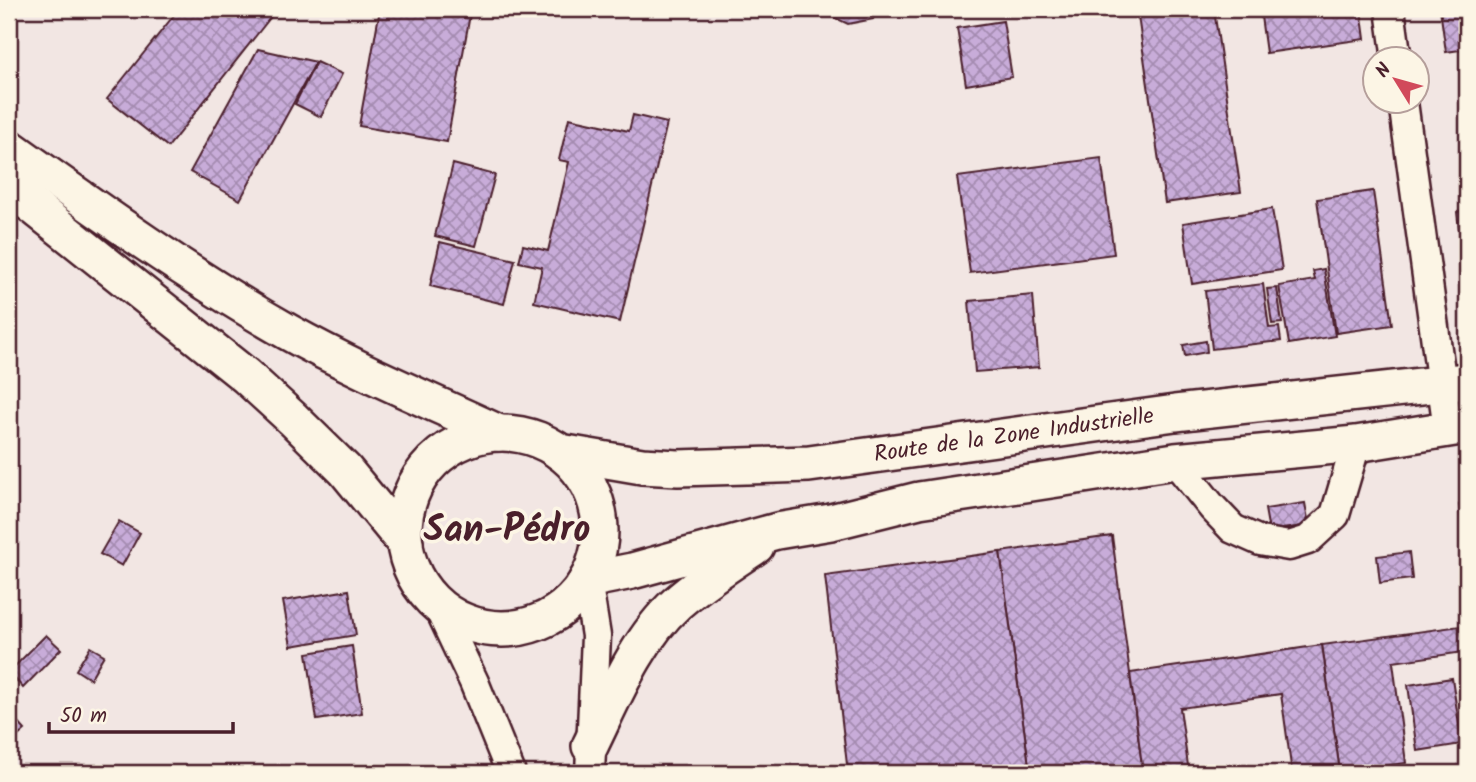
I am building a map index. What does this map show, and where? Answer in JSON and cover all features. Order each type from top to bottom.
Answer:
[{"type":"main road","points":[[9,147],[122,228],[287,332],[354,368],[499,433],[531,437],[560,452],[585,477],[598,510],[599,546],[595,564],[587,580],[562,609],[536,622],[508,629],[470,624],[452,616],[437,604],[415,577],[405,543],[408,507],[423,475],[448,450],[464,441],[499,433]]},
{"type":"main road","points":[[9,187],[246,376],[345,470],[405,543]]},
{"type":"main road","name":"Route de la Zone Industrielle","points":[[560,452],[642,466],[678,468],[809,464],[1175,413],[1455,382]]},
{"type":"main road","name":"Route de la Zone Industrielle","points":[[587,580],[632,571],[777,531],[831,522],[919,500],[1175,461],[1356,444],[1458,428]]},
{"type":"main road","points":[[590,760],[618,689],[651,633],[676,605],[777,531]]},
{"type":"street","points":[[1390,9],[1395,46]]},
{"type":"street","points":[[1406,116],[1455,382],[1458,428]]},
{"type":"street","points":[[1175,461],[1212,507],[1233,528],[1260,541],[1289,546],[1308,540],[1335,515],[1356,444]]},
{"type":"street","points":[[587,580],[596,636],[590,760]]},
{"type":"street","points":[[437,604],[474,682],[511,773]]},
{"type":"building","points":[[179,9],[277,9],[168,147],[107,99]]},
{"type":"building","points":[[380,9],[471,9],[447,142],[359,126]]},
{"type":"building","points":[[817,9],[878,9],[873,19],[848,24]]},
{"type":"building","points":[[1137,9],[1222,9],[1214,10],[1241,192],[1165,203]]},
{"type":"building","points":[[1260,9],[1361,9],[1365,39],[1266,53]]},
{"type":"building","points":[[1440,9],[1467,9],[1467,49],[1446,52]]},
{"type":"building","points":[[1003,21],[1012,77],[966,85],[957,28]]},
{"type":"building","points":[[258,49],[316,62],[240,200],[190,172]]},
{"type":"building","points":[[316,62],[342,74],[321,117],[295,104]]},
{"type":"building","points":[[633,115],[667,123],[620,322],[534,302],[542,267],[519,262],[523,245],[548,251],[569,162],[559,160],[569,118],[629,131]]},
{"type":"building","points":[[1101,158],[1114,254],[970,273],[957,177]]},
{"type":"building","points":[[453,164],[495,175],[476,246],[435,236]]},
{"type":"building","points":[[1373,191],[1392,325],[1336,333],[1317,199]]},
{"type":"building","points":[[1272,209],[1282,270],[1192,284],[1183,223]]},
{"type":"building","points":[[1467,210],[1467,237],[1460,238],[1457,212]]},
{"type":"building","points":[[440,242],[515,260],[504,304],[430,286]]},
{"type":"building","points":[[1324,269],[1335,336],[1289,344],[1279,286],[1315,280],[1313,271]]},
{"type":"building","points":[[1263,284],[1269,328],[1279,327],[1281,341],[1212,349],[1205,291]]},
{"type":"building","points":[[1277,288],[1282,323],[1272,324],[1267,289]]},
{"type":"building","points":[[1033,295],[1039,367],[975,372],[969,301]]},
{"type":"building","points":[[1206,341],[1207,352],[1185,356],[1183,345]]},
{"type":"building","points":[[1305,503],[1309,525],[1269,531],[1265,509]]},
{"type":"building","points":[[1467,503],[1467,539],[1464,539],[1459,504]]},
{"type":"building","points":[[119,521],[140,533],[122,566],[100,554]]},
{"type":"building","points":[[1112,536],[1143,773],[1030,773],[1000,552]]},
{"type":"building","points":[[1000,552],[1030,773],[848,773],[825,576]]},
{"type":"building","points":[[1409,552],[1412,579],[1380,583],[1377,556]]},
{"type":"building","points":[[349,590],[356,635],[291,646],[283,601]]},
{"type":"building","points":[[1460,626],[1464,652],[1393,662],[1406,763],[1340,772],[1322,645]]},
{"type":"building","points":[[46,635],[61,649],[23,688],[9,672]]},
{"type":"building","points":[[1322,645],[1340,772],[1292,773],[1281,694],[1180,708],[1189,773],[1143,773],[1130,673]]},
{"type":"building","points":[[352,646],[362,713],[317,720],[307,653]]},
{"type":"building","points":[[90,647],[104,655],[90,679],[76,670]]},
{"type":"building","points":[[1452,678],[1462,744],[1417,751],[1408,685]]},
{"type":"building","points":[[9,712],[25,730],[9,744]]},
{"type":"building","points":[[456,764],[457,773],[383,773]]},
{"type":"district","name":"San-Pédro","points":[[507,531]]}]
